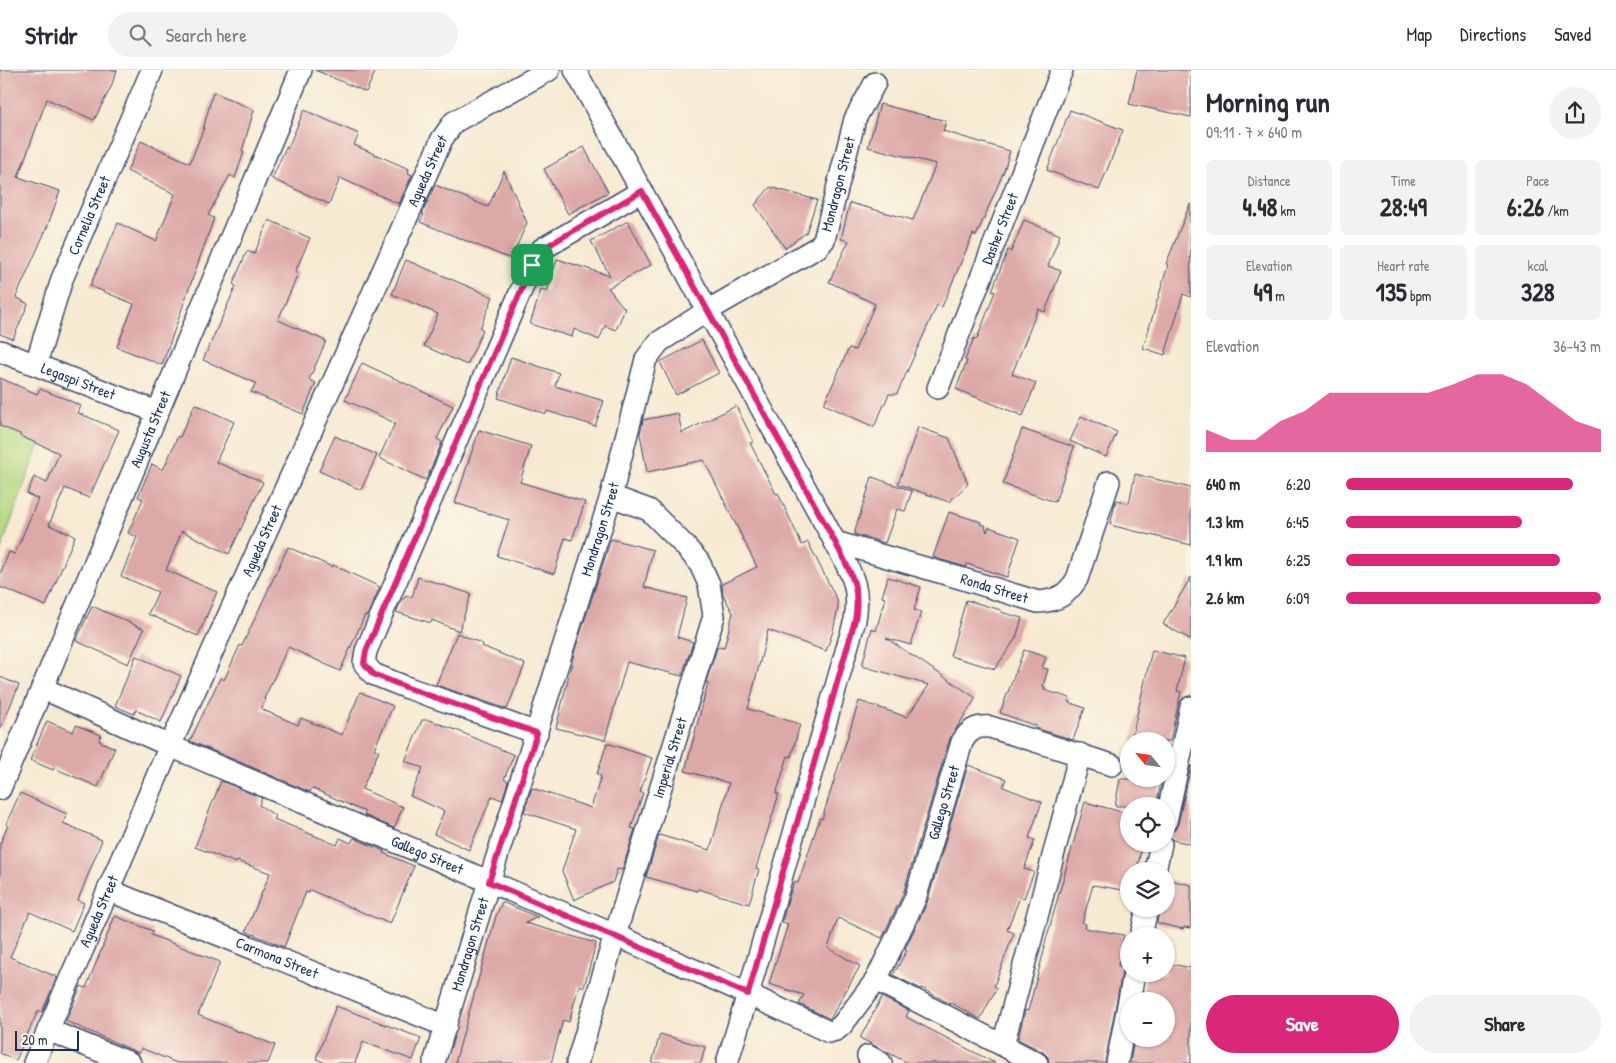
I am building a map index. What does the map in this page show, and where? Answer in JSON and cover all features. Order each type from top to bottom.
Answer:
[{"type":"street","name":"Cornelia Street","points":[[36,364],[62,279],[152,70]]},
{"type":"street","name":"Augusta Street","points":[[0,789],[301,70]]},
{"type":"street","name":"Agueda Street","points":[[34,1063],[170,746],[442,139],[454,122],[548,70]]},
{"type":"street","points":[[575,70],[835,542],[854,580],[858,603],[855,620],[727,1063]]},
{"type":"street","name":"Dasher Street","points":[[938,388],[1062,70]]},
{"type":"street","name":"Mondragon Street","points":[[434,1063],[611,496],[646,359],[659,342],[707,311],[818,247],[824,240],[855,119],[875,83]]},
{"type":"street","points":[[537,733],[373,674],[364,663],[366,651],[532,265],[542,249],[642,191]]},
{"type":"street","name":"Legaspi Street","points":[[0,351],[157,412]]},
{"type":"street","name":"Ronda Street","points":[[835,542],[1038,602],[1049,602],[1070,590],[1077,579],[1109,482]]},
{"type":"street","name":"Imperial Street","points":[[577,1063],[614,935],[714,616],[709,584],[699,562],[649,510],[611,496]]},
{"type":"street","name":"Gallego Street","points":[[42,688],[170,746],[614,935],[829,1032],[836,1030],[842,1025],[876,980],[915,899],[962,742],[973,729],[981,726],[990,727],[1112,765]]},
{"type":"street","points":[[1171,797],[1191,707]]},
{"type":"street","points":[[1003,1046],[1080,754]]},
{"type":"street","name":"Carmona Street","points":[[108,890],[446,1026]]},
{"type":"street","points":[[876,980],[1037,1063]]},
{"type":"street","points":[[1117,1063],[1132,982]]},
{"type":"street","points":[[48,1030],[130,1063]]},
{"type":"green space","points":[[0,421],[41,438],[0,552]]},
{"type":"building","points":[[0,70],[117,70],[111,87],[94,120],[47,99],[18,177],[60,191],[48,225],[16,297],[28,304],[13,339],[0,334]]},
{"type":"building","points":[[315,70],[376,70],[366,92]]},
{"type":"building","points":[[1137,70],[1191,70],[1191,117],[1129,104]]},
{"type":"building","points":[[213,92],[254,110],[242,151],[244,152],[235,178],[230,175],[208,215],[214,218],[162,365],[117,347],[134,304],[90,286],[118,223],[156,241],[175,194],[127,171],[141,141],[190,163],[203,130]]},
{"type":"building","points":[[880,104],[946,121],[943,131],[1010,151],[1004,171],[976,236],[973,234],[942,307],[937,305],[897,394],[889,394],[874,427],[824,404],[849,348],[855,350],[875,304],[829,282],[849,241],[841,239],[850,203],[913,220],[936,164],[868,147]]},
{"type":"building","points":[[304,110],[359,134],[354,145],[409,169],[408,173],[412,175],[399,204],[340,178],[329,204],[272,179]]},
{"type":"building","points":[[1070,110],[1123,130],[1099,190],[1047,170]]},
{"type":"building","points":[[584,147],[608,192],[568,214],[544,169]]},
{"type":"building","points":[[504,171],[527,223],[511,259],[420,222],[435,185],[488,207]]},
{"type":"building","points":[[770,187],[817,200],[806,233],[785,248],[755,205]]},
{"type":"building","points":[[1190,204],[1191,297],[1183,294],[1165,355],[1143,348],[1168,265],[1166,264]]},
{"type":"building","points":[[269,220],[310,238],[295,272],[298,274],[278,320],[326,341],[309,380],[316,383],[303,414],[251,392],[256,383],[203,360],[236,286],[233,284],[247,251],[254,254]]},
{"type":"building","points":[[1024,220],[1060,235],[1048,266],[1061,271],[1045,312],[1038,309],[1012,374],[1036,383],[1023,416],[956,389],[967,361],[965,360],[974,338],[977,339],[995,292],[992,291],[1008,250],[1011,252]]},
{"type":"building","points":[[628,221],[651,265],[608,288],[625,309],[616,330],[605,326],[599,340],[574,329],[572,337],[530,324],[541,290],[547,292],[557,259],[610,276],[591,241]]},
{"type":"building","points":[[406,260],[493,297],[480,328],[483,330],[467,365],[424,346],[438,314],[392,294]]},
{"type":"building","points":[[702,340],[719,373],[676,395],[660,362]]},
{"type":"building","points":[[511,357],[559,373],[555,386],[604,401],[595,426],[547,411],[546,414],[498,398]]},
{"type":"building","points":[[362,363],[453,406],[437,439],[442,442],[426,480],[379,458],[395,423],[345,400]]},
{"type":"building","points":[[0,378],[37,394],[40,389],[66,399],[81,406],[78,413],[119,430],[89,498],[65,488],[49,525],[75,536],[46,606],[0,587],[0,574],[9,552],[15,554],[38,499],[27,494],[34,477],[47,483],[59,453],[0,426]]},
{"type":"building","points":[[195,404],[234,422],[216,462],[263,482],[229,554],[182,531],[166,570],[217,592],[198,636],[148,614],[158,592],[121,576],[137,537],[128,533],[143,499],[138,497],[152,464],[163,470]]},
{"type":"building","points":[[736,406],[754,442],[750,443],[776,494],[778,493],[802,545],[808,542],[837,600],[838,608],[826,651],[768,630],[748,709],[800,724],[791,757],[788,756],[776,794],[779,794],[756,868],[759,869],[749,904],[698,889],[697,891],[646,877],[659,835],[710,850],[729,783],[685,771],[708,683],[706,682],[717,648],[724,648],[733,613],[723,594],[722,584],[757,567],[704,460],[647,472],[640,434],[643,420],[678,413],[682,433]]},
{"type":"building","points":[[1081,416],[1117,432],[1106,457],[1070,441]]},
{"type":"building","points":[[918,427],[949,438],[968,484],[949,502],[898,484]]},
{"type":"building","points":[[1022,429],[1074,447],[1055,502],[1003,484]]},
{"type":"building","points":[[479,430],[531,446],[520,482],[585,502],[572,540],[565,538],[554,574],[497,556],[509,520],[455,503]]},
{"type":"building","points":[[335,436],[377,455],[361,490],[319,471]]},
{"type":"building","points":[[1135,474],[1191,488],[1191,545],[1110,525],[1116,500],[1129,503]]},
{"type":"building","points":[[872,477],[912,491],[905,511],[897,509],[885,543],[854,534]]},
{"type":"building","points":[[949,512],[981,522],[980,524],[985,525],[987,532],[989,527],[1020,538],[1007,577],[967,564],[966,567],[933,557]]},
{"type":"building","points":[[611,539],[653,550],[644,587],[687,598],[677,637],[693,642],[682,676],[627,662],[605,740],[556,728],[575,650]]},
{"type":"building","points":[[288,547],[380,587],[367,616],[365,615],[340,671],[288,647],[261,709],[298,725],[301,718],[342,735],[360,692],[393,706],[374,749],[379,751],[362,789],[403,807],[394,828],[364,815],[365,812],[312,788],[310,792],[190,741],[220,678],[224,680],[240,645],[242,646]]},
{"type":"building","points":[[418,577],[471,594],[459,631],[432,620],[431,623],[396,612],[406,595],[412,597]]},
{"type":"building","points":[[888,577],[921,587],[914,610],[921,612],[911,645],[886,638],[976,698],[950,738],[903,894],[882,938],[838,918],[828,948],[860,966],[830,1019],[799,1004],[804,995],[769,984],[788,924],[782,922],[787,903],[794,882],[798,883],[820,818],[822,819],[859,701],[907,717],[929,685],[862,666],[872,628],[876,631],[885,598],[882,597]]},
{"type":"building","points":[[1191,577],[1191,640],[1163,624]]},
{"type":"building","points":[[966,600],[1022,618],[1016,638],[995,669],[950,656]]},
{"type":"building","points":[[92,606],[144,629],[128,664],[76,641]]},
{"type":"building","points":[[457,633],[525,664],[507,709],[436,685]]},
{"type":"building","points":[[1024,650],[1046,657],[1042,668],[1048,669],[1043,686],[1045,687],[1044,690],[1070,698],[1068,702],[1085,708],[1073,740],[1036,728],[1036,726],[1000,713]]},
{"type":"building","points":[[1152,650],[1185,658],[1177,691],[1181,692],[1172,732],[1133,732]]},
{"type":"building","points":[[136,656],[181,676],[161,722],[136,710],[134,714],[115,706]]},
{"type":"building","points":[[0,677],[19,685],[0,730]]},
{"type":"building","points":[[422,720],[429,720],[461,732],[514,755],[504,779],[508,781],[502,800],[492,796],[469,850],[434,834],[444,811],[410,796],[423,768],[405,761]]},
{"type":"building","points":[[47,721],[73,732],[76,725],[101,735],[99,741],[115,748],[98,787],[30,760]]},
{"type":"building","points":[[607,743],[652,758],[640,792],[643,793],[631,828],[635,829],[622,870],[617,869],[613,882],[574,900],[562,871],[576,829],[524,812],[532,788],[591,808],[601,776],[597,774]]},
{"type":"building","points":[[968,765],[1006,779],[1003,787],[1042,802],[1029,838],[1035,840],[1024,869],[1034,872],[1024,898],[1020,897],[1007,930],[1014,933],[994,986],[997,988],[980,1019],[893,975],[907,950],[905,949],[927,903]]},
{"type":"building","points":[[1191,765],[1191,844],[1175,840],[1175,830]]},
{"type":"building","points":[[1120,779],[1120,788],[1160,788],[1158,797],[1120,797],[1120,806],[1115,806]]},
{"type":"building","points":[[221,781],[262,798],[259,805],[276,816],[274,819],[337,845],[340,838],[351,843],[354,838],[414,866],[390,924],[310,890],[309,893],[306,892],[284,947],[246,931],[270,873],[237,861],[236,863],[195,847]]},
{"type":"building","points":[[20,793],[67,814],[63,823],[102,840],[78,900],[84,903],[72,931],[30,912],[10,957],[57,977],[42,1012],[39,1010],[36,1015],[16,1060],[0,1053],[0,844],[8,825],[6,824]]},
{"type":"building","points":[[1085,802],[1120,812],[1120,852],[1141,852],[1139,862],[1120,862],[1120,890],[1093,885],[1082,923],[1086,924],[1085,928],[1120,934],[1118,966],[1120,966],[1120,982],[1105,1063],[1049,1063],[1048,1057],[1043,1052],[1018,1039],[1025,1010],[1028,1011]]},
{"type":"building","points":[[1175,881],[1191,885],[1191,928],[1184,927],[1183,929],[1157,923],[1158,917],[1175,917]]},
{"type":"building","points":[[502,902],[538,917],[525,923],[596,943],[584,987],[579,985],[569,1022],[563,1020],[551,1063],[455,1063],[496,916]]},
{"type":"building","points":[[115,916],[153,931],[151,935],[220,962],[198,1015],[275,1045],[268,1063],[177,1063],[141,1048],[139,1053],[66,1021],[81,986],[86,988]]},
{"type":"building","points":[[1175,965],[1191,968],[1191,1063],[1130,1063],[1133,1047],[1175,1047],[1175,992],[1143,992],[1145,982],[1175,982]]},
{"type":"building","points":[[882,997],[909,1011],[906,1017],[995,1063],[908,1063],[860,1038]]},
{"type":"building","points":[[336,1006],[421,1038],[413,1060],[363,1042],[355,1063],[326,1063],[316,1059]]},
{"type":"building","points":[[660,1034],[705,1047],[701,1063],[652,1063]]},
{"type":"route","points":[[642,191],[835,542],[854,580],[858,603],[855,620],[748,994],[489,882],[537,733],[373,674],[364,663],[366,651],[532,265],[542,249],[642,191]]}]
